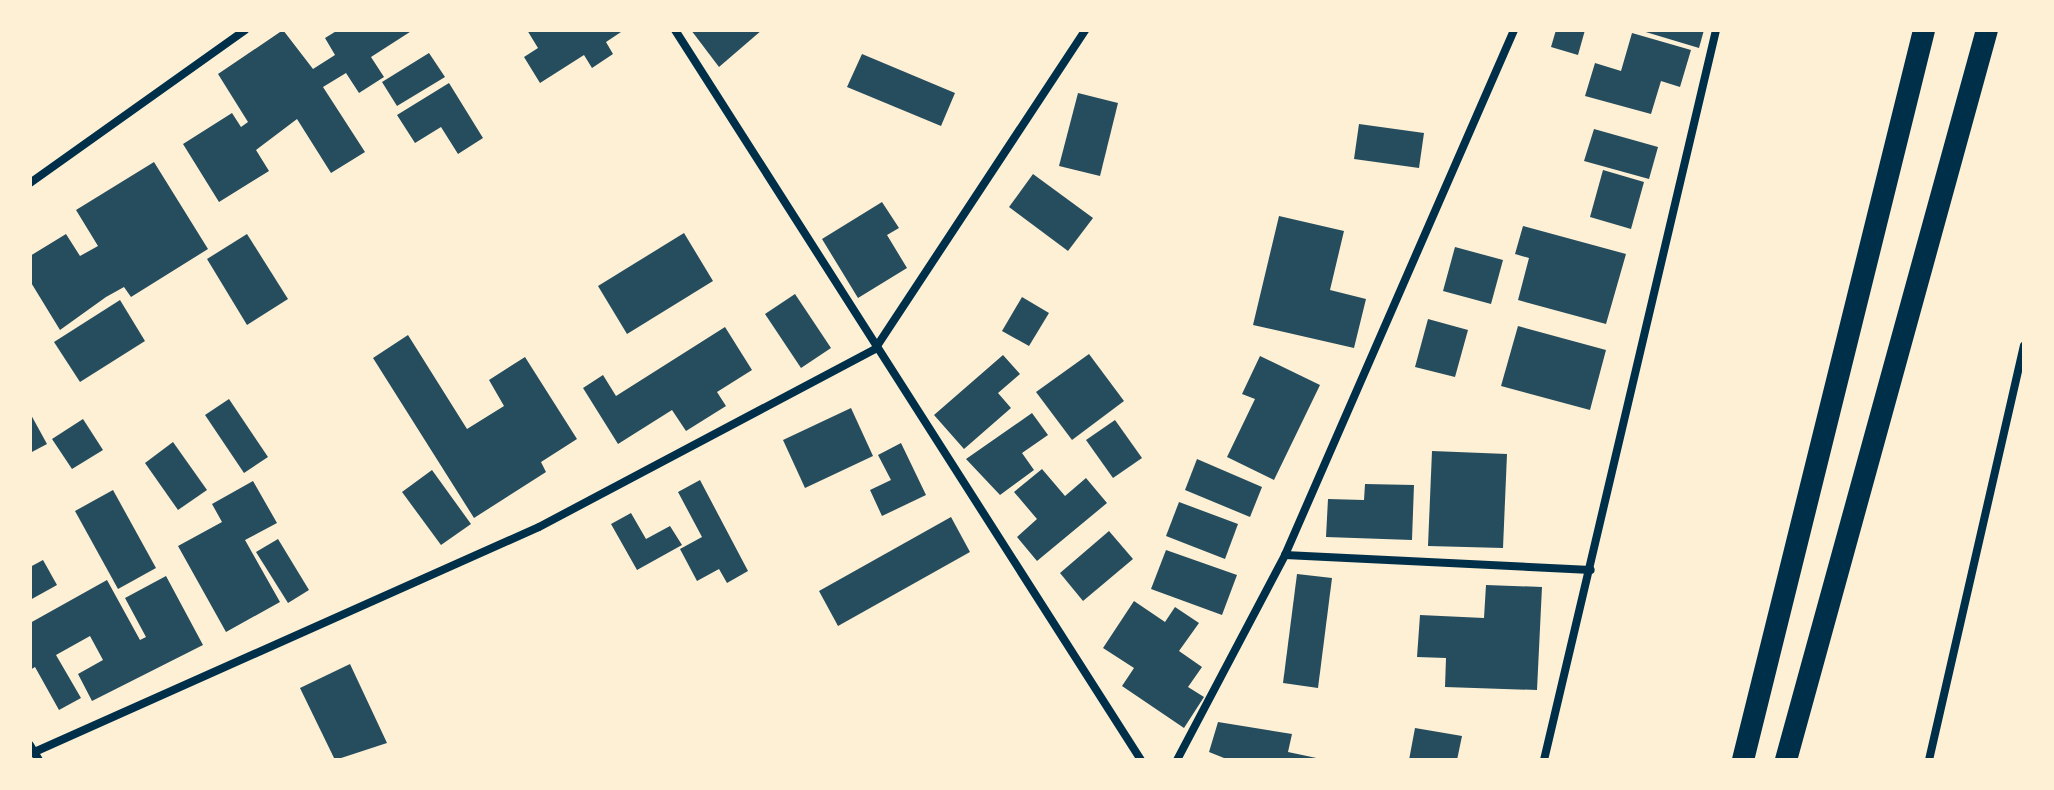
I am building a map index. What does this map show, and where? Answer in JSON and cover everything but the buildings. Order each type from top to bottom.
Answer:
[{"type":"highway","points":[[1743,760],[1924,30]]},
{"type":"highway","points":[[1786,760],[1987,30]]},
{"type":"street","points":[[30,183],[245,30]]},
{"type":"street","points":[[675,30],[875,349],[1141,760]]},
{"type":"street","points":[[33,753],[539,527],[875,349],[1085,30]]},
{"type":"street","points":[[1177,760],[1285,555],[1514,30]]},
{"type":"street","points":[[1544,760],[1716,30]]},
{"type":"street","points":[[1929,760],[2024,346]]},
{"type":"street","points":[[1285,555],[1591,570]]}]
